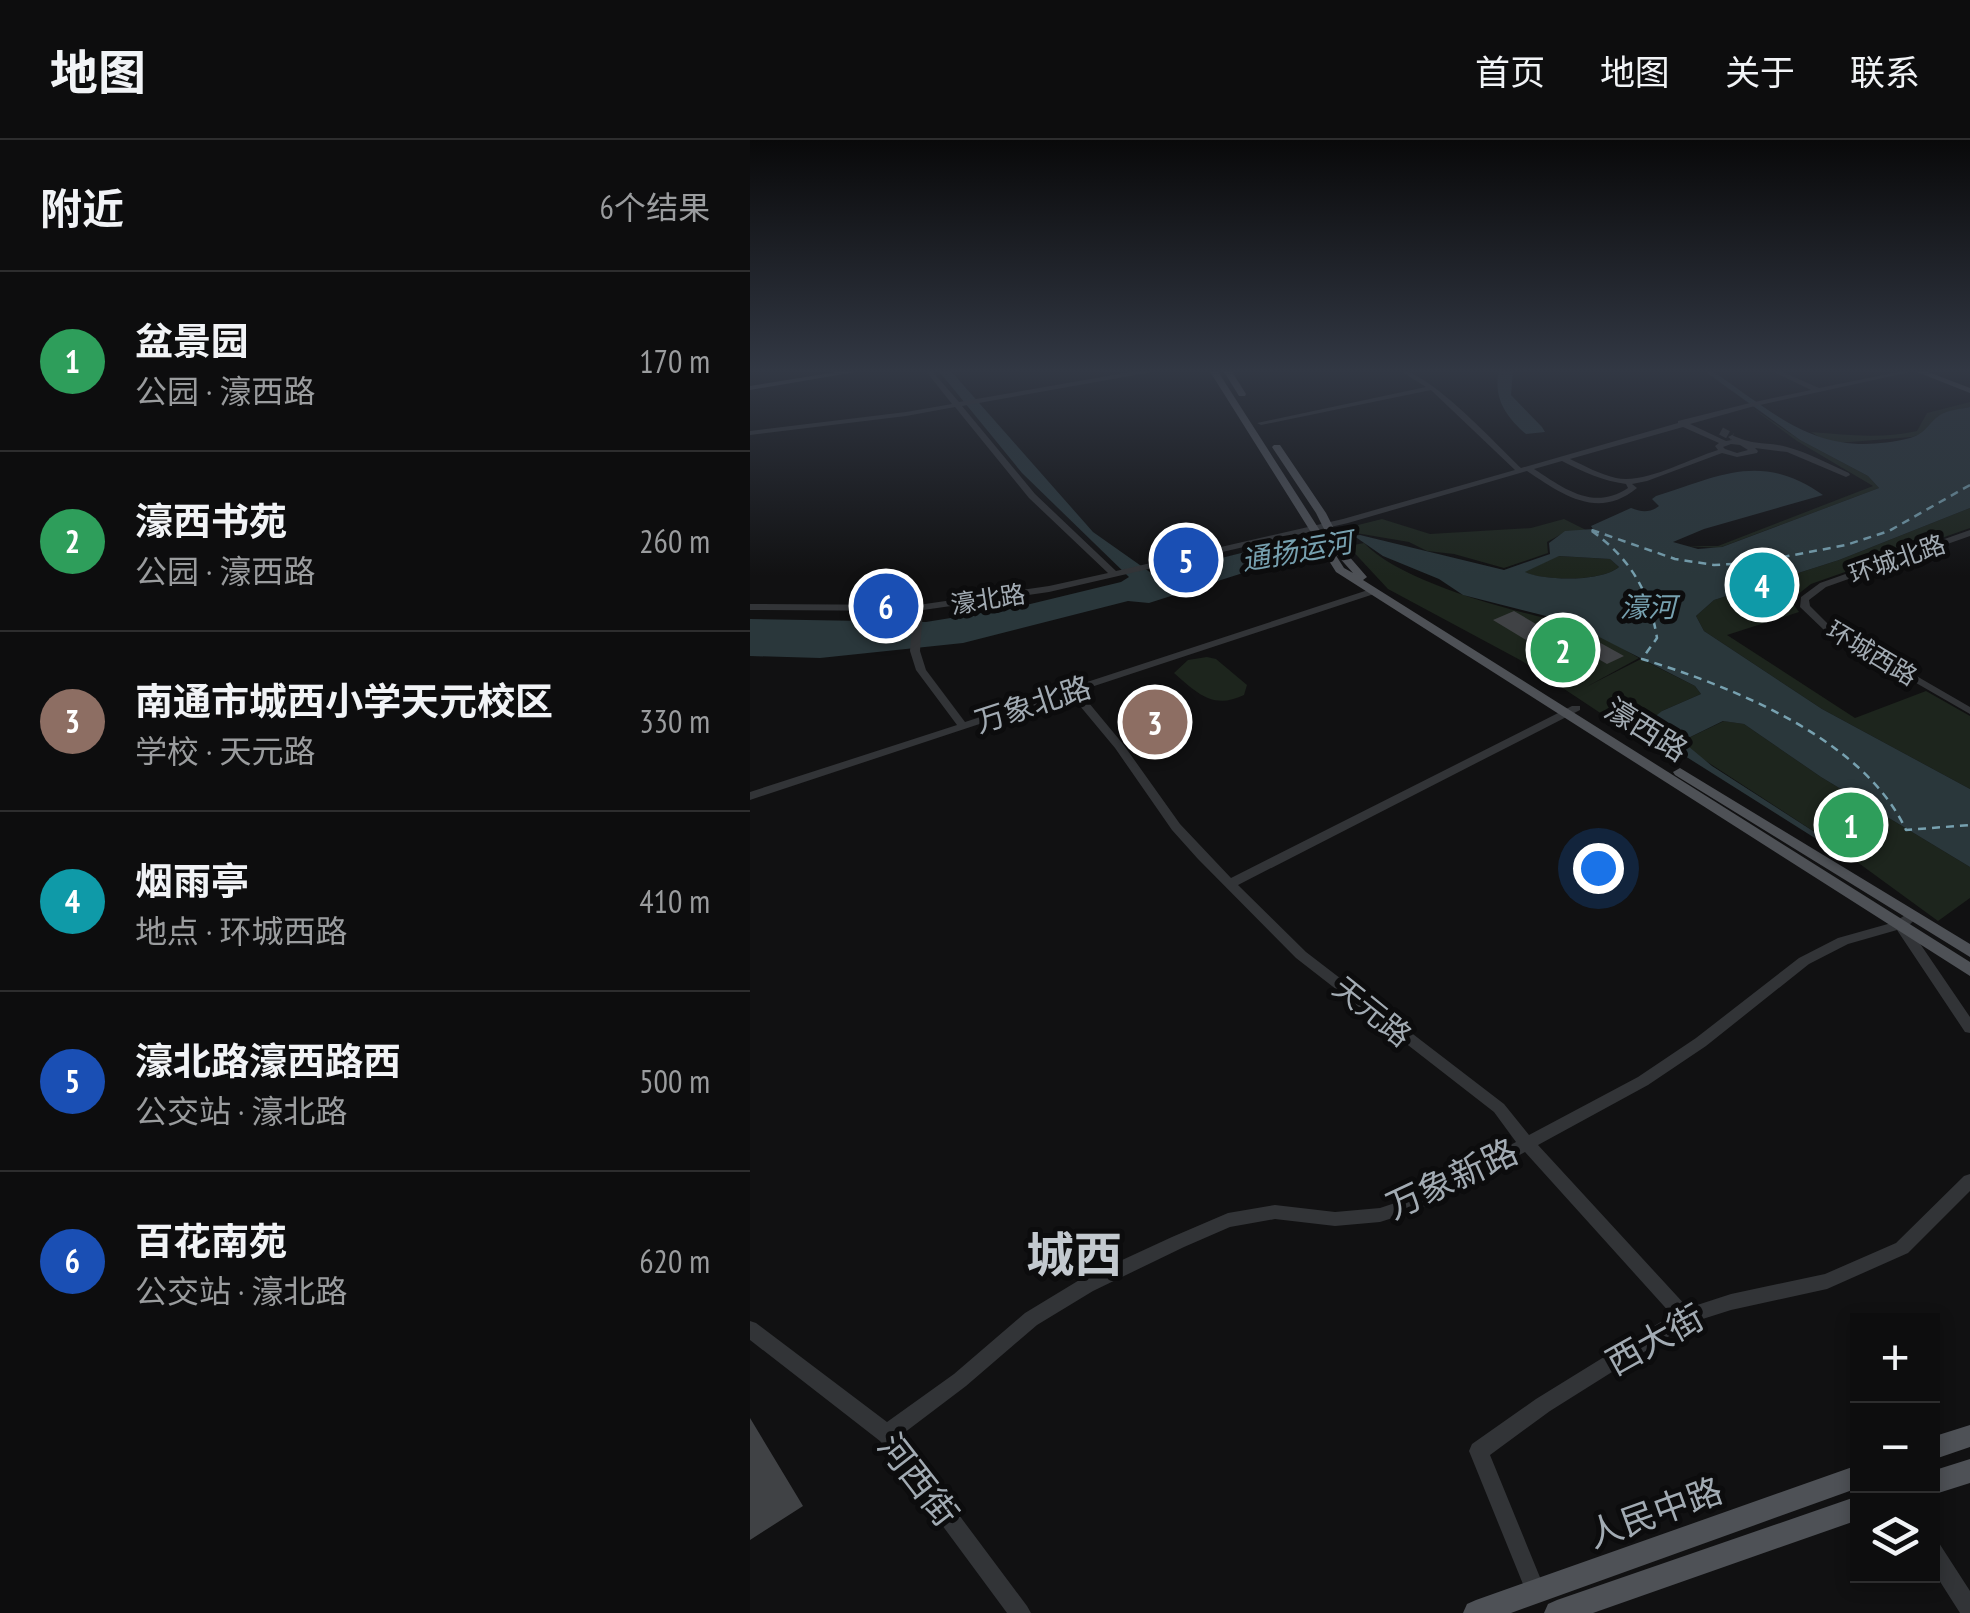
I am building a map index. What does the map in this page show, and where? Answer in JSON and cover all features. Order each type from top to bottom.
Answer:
[{"type":"main road","name":"濠西路","points":[[1259,439],[1323,533],[1370,583],[1906,920],[1970,970]]},
{"type":"main road","name":"濠西路","points":[[1270,439],[1340,570],[1571,710]]},
{"type":"main road","name":"濠西路","points":[[1906,920],[1970,951]]},
{"type":"main road","points":[[1940,1446],[1970,1436]]},
{"type":"main road","points":[[1940,1480],[1970,1471]]},
{"type":"main road","name":"人民中路","points":[[1476,1613],[1850,1479]]},
{"type":"main road","name":"人民中路","points":[[1556,1613],[1850,1511]]},
{"type":"street","points":[[986,439],[1032,496],[1117,573]]},
{"type":"street","points":[[1488,439],[1521,468],[1591,503],[1613,500],[1633,488],[1562,458]]},
{"type":"street","name":"濠北路","points":[[750,608],[918,614],[1001,598],[1220,549],[1323,533],[1521,468],[1626,439]]},
{"type":"street","name":"濠北路","points":[[1521,468],[1627,439]]},
{"type":"street","points":[[1716,439],[1748,454],[1754,451],[1750,445]]},
{"type":"street","points":[[1629,484],[1726,443],[1800,452],[1846,476]]},
{"type":"street","name":"环城北路","points":[[1823,584],[1970,533]]},
{"type":"street","name":"环城西路","points":[[1823,584],[1804,599],[1804,607],[1819,621],[1970,712]]},
{"type":"street","name":"万象北路","points":[[750,796],[1371,592]]},
{"type":"street","points":[[918,614],[915,651],[921,670],[964,727]]},
{"type":"street","name":"天元路","points":[[1074,692],[1119,746],[1176,827],[1302,955],[1500,1108],[1526,1144],[1685,1317]]},
{"type":"street","points":[[1232,884],[1571,710]]},
{"type":"street","points":[[1906,920],[1970,1028]]},
{"type":"street","name":"万象新路","points":[[887,1434],[960,1380],[1031,1319],[1088,1285],[1228,1220],[1275,1212],[1335,1218],[1380,1215],[1412,1205],[1643,1081],[1701,1042],[1804,961],[1843,941],[1906,920]]},
{"type":"street","name":"西大街","points":[[1536,1592],[1479,1451],[1544,1404],[1685,1317],[1731,1302],[1827,1281],[1902,1248],[1970,1181]]},
{"type":"street","name":"河西街","points":[[750,1329],[887,1434],[1020,1613]]},
{"type":"street","points":[[1940,1563],[1970,1610]]},
{"type":"shaded area","points":[[1794,439],[1868,476],[1879,488],[1719,548],[1686,546],[1718,546],[1873,486]]},
{"type":"shaded area","points":[[1822,439],[1891,439],[1838,443]]},
{"type":"shaded area","points":[[1970,508],[1970,528],[1811,584],[1797,595],[1794,605],[1799,612],[1727,635],[1855,718],[1926,691],[1970,716],[1970,789],[1822,709],[1704,631],[1696,616],[1714,600],[1839,560]]},
{"type":"shaded area","points":[[1382,519],[1430,534],[1531,528],[1564,519],[1586,530],[1565,532],[1547,542],[1548,553],[1504,568],[1427,551],[1409,542],[1356,533],[1350,527]]},
{"type":"shaded area","points":[[1364,543],[1404,571],[1431,583],[1491,604],[1578,625],[1639,658],[1586,687],[1641,659],[1695,686],[1701,694],[1662,711],[1657,739],[1664,744],[1653,748],[1522,661],[1388,589],[1348,546]]},
{"type":"shaded area","points":[[1558,556],[1610,559],[1619,567],[1600,575],[1572,578],[1524,572]]},
{"type":"shaded area","points":[[1216,659],[1247,685],[1244,695],[1214,700],[1198,693],[1174,673],[1188,660]]},
{"type":"shaded area","points":[[1724,721],[1744,724],[1821,777],[1970,867],[1970,898],[1938,921],[1827,840],[1689,750],[1682,741]]},
{"type":"water","name":"濠河","points":[[994,439],[1011,439],[1093,532],[1154,575],[1285,542],[1360,535],[1504,570],[1550,554],[1549,543],[1565,531],[1593,529],[1591,526],[1631,508],[1652,510],[1659,506],[1652,499],[1656,496],[1721,475],[1760,471],[1780,474],[1823,495],[1704,529],[1673,542],[1698,549],[1722,547],[1879,488],[1868,476],[1798,439],[1878,443],[1970,439],[1970,508],[1839,560],[1714,600],[1696,616],[1704,631],[1822,709],[1970,789],[1970,867],[1821,777],[1744,724],[1723,721],[1682,741],[1712,766],[1827,840],[1818,840],[1647,732],[1648,722],[1662,711],[1701,694],[1695,686],[1570,622],[1463,595],[1439,579],[1383,556],[1357,538],[1283,550],[1246,572],[1149,603],[1128,601],[963,643],[820,658],[750,656],[750,619],[926,622],[1018,607],[1129,577],[1022,473]],"holes":[[[1559,556],[1610,559],[1619,567],[1587,578],[1525,572]]]},
{"type":"building","points":[[1514,611],[1536,624],[1547,620],[1572,634],[1579,631],[1624,656],[1607,664],[1553,633],[1531,643],[1493,620]]},
{"type":"building","points":[[750,1418],[803,1506],[750,1540]]},
{"type":"ferry route","points":[[1970,485],[1889,531],[1846,545],[1752,563],[1714,565],[1675,559],[1589,529],[1626,563],[1643,589],[1657,638],[1642,659],[1754,701],[1828,743],[1860,769],[1886,798],[1906,830],[1970,825]]},
{"type":"place","name":"濠北路濠西路西","points":[[1186,560]]},
{"type":"place","name":"烟雨亭","points":[[1762,585]]},
{"type":"place","name":"百花南苑","points":[[886,606]]},
{"type":"place","name":"濠西书苑","points":[[1563,650]]},
{"type":"place","name":"南通市城西小学天元校区","points":[[1155,722]]},
{"type":"place","name":"盆景园","points":[[1851,825]]},
{"type":"district","name":"城西","points":[[1074,1255]]},
{"type":"water label","name":"通扬运河","points":[[1297,551]]}]
